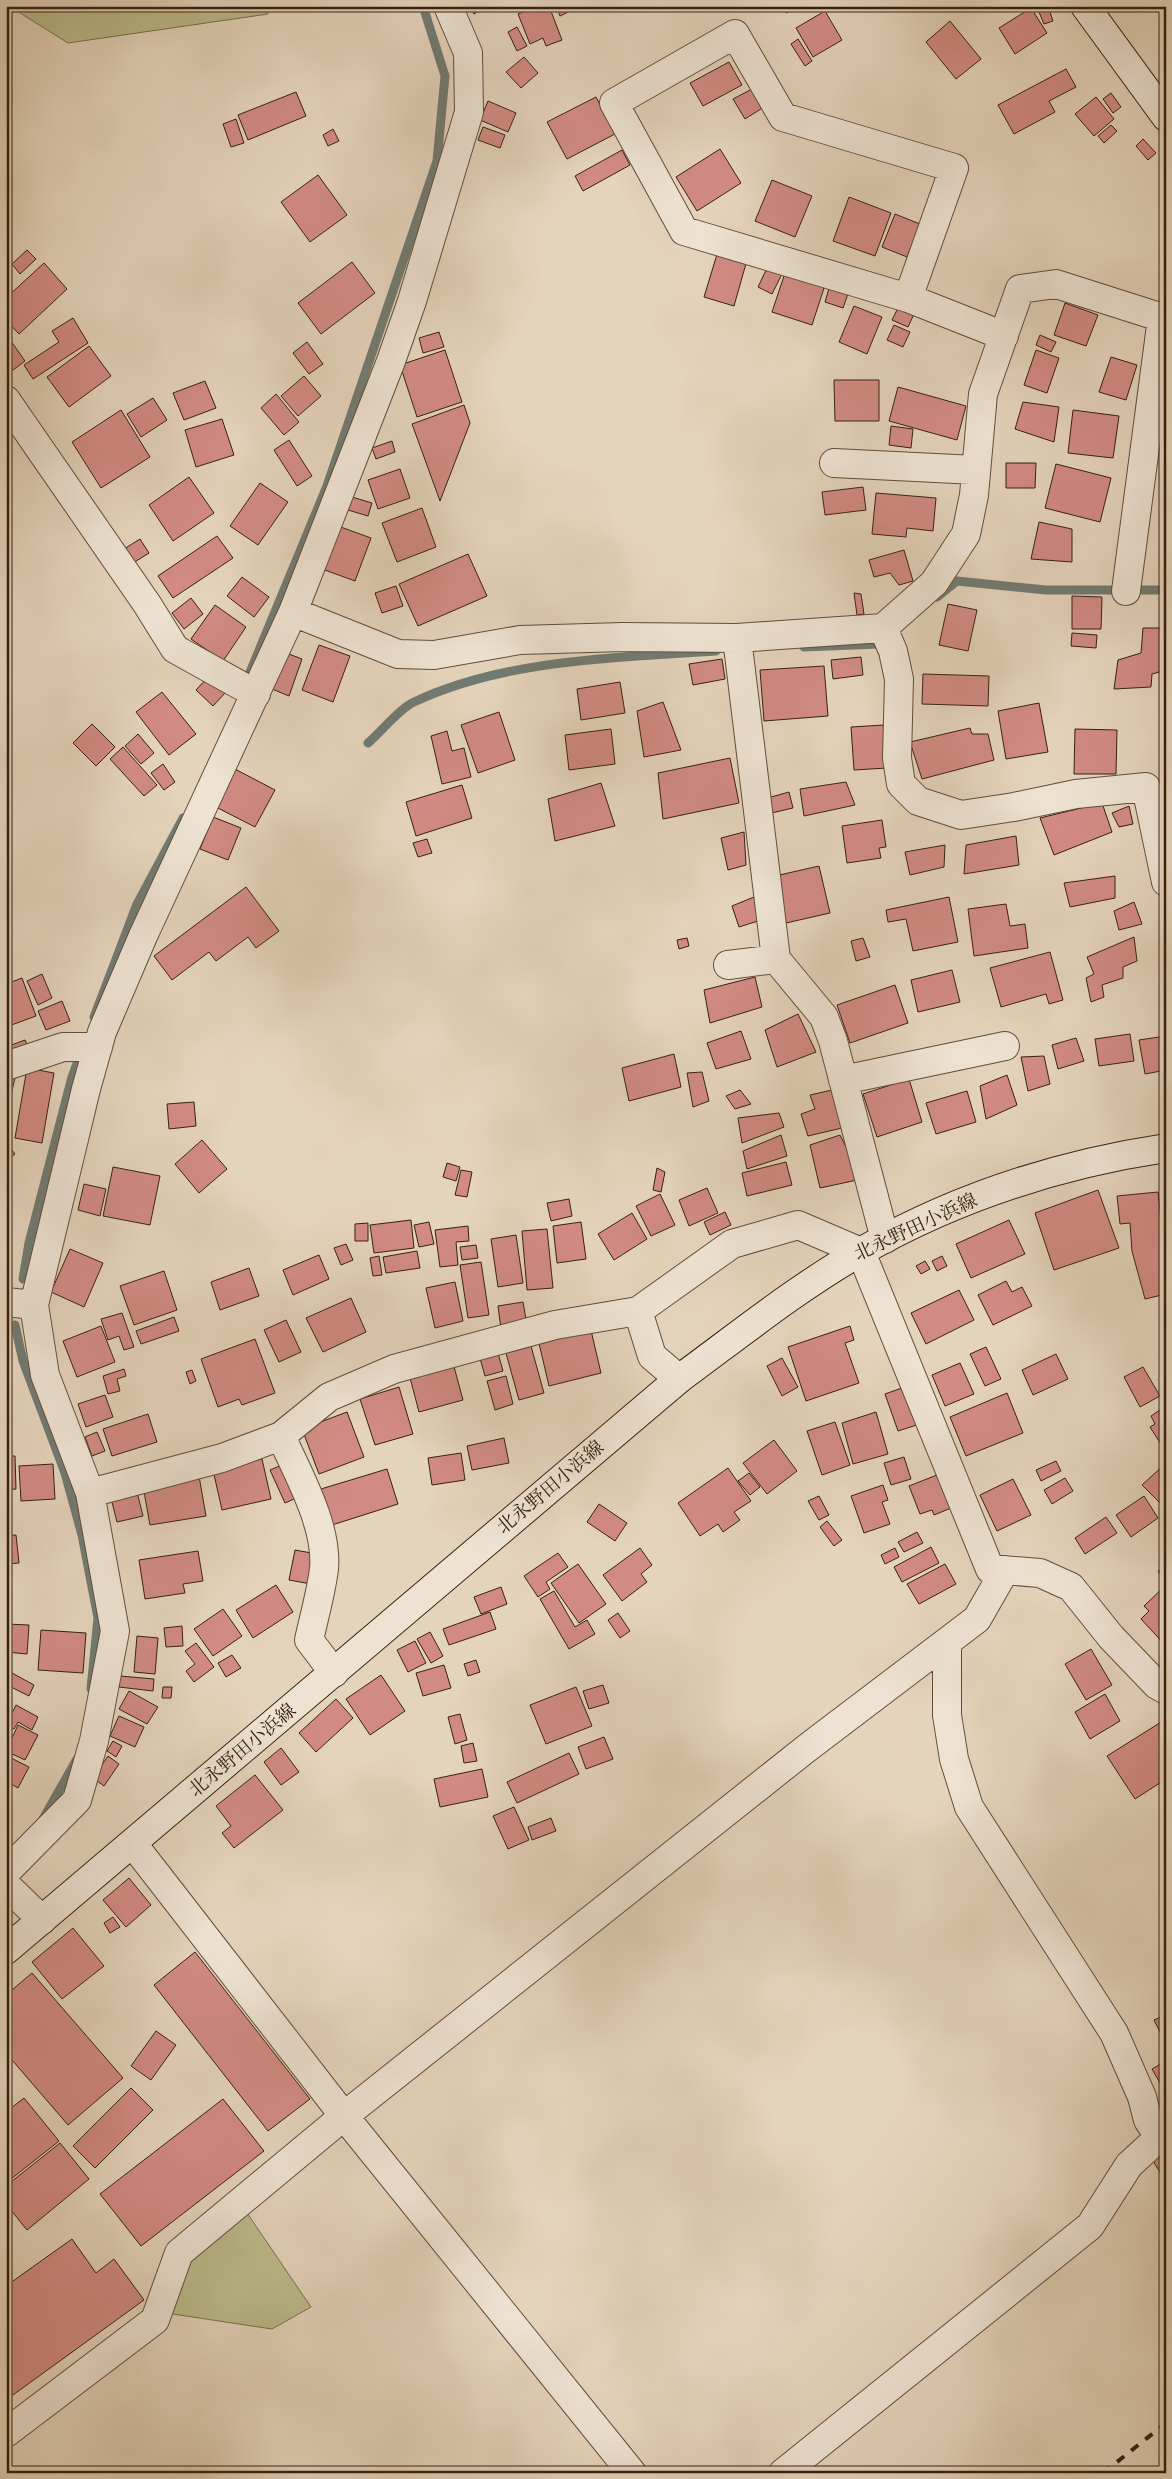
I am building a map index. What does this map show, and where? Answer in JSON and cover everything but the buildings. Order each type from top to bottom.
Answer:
[{"type":"street","points":[[6,1872],[77,1800],[94,1741],[115,1631],[90,1493],[45,1375],[34,1305],[86,1089],[102,1032],[143,936],[293,612],[394,353],[415,292],[469,112],[468,53],[448,6]]},
{"type":"street","points":[[1085,6],[1166,117]]},
{"type":"street","points":[[908,298],[954,168],[783,116],[735,34],[614,103],[684,231],[908,298],[1004,336]]},
{"type":"street","points":[[888,639],[934,583],[966,534],[976,470],[983,394],[1020,289],[1056,284],[1164,318],[1126,591]]},
{"type":"street","points":[[6,400],[147,604],[175,649],[256,694]]},
{"type":"street","points":[[834,463],[976,470]]},
{"type":"street","points":[[293,612],[398,654],[434,655],[520,640],[623,637],[888,639]]},
{"type":"street","points":[[737,638],[776,959],[824,1017],[843,1080],[885,1239]]},
{"type":"street","points":[[888,639],[899,679],[896,758],[901,784],[918,800],[961,815],[1014,807],[1076,794],[1146,787],[1166,882]]},
{"type":"street","points":[[728,965],[776,959]]},
{"type":"street","points":[[843,1080],[1006,1046]]},
{"type":"street","points":[[6,1066],[63,1047],[98,1048]]},
{"type":"street","name":"北永野田小浜線","points":[[6,1950],[679,1380],[786,1300],[861,1252],[885,1239],[1012,1184],[1117,1156],[1166,1148]]},
{"type":"street","points":[[90,1493],[222,1458],[281,1436],[329,1397],[394,1369],[556,1325],[638,1310],[732,1244],[798,1225],[861,1252],[990,1569],[1040,1573],[1071,1587],[1112,1637],[1157,1686],[1166,1690]]},
{"type":"street","points":[[6,1302],[34,1305]]},
{"type":"street","points":[[638,1310],[652,1356],[679,1380]]},
{"type":"street","points":[[281,1436],[309,1498],[323,1542],[324,1569],[309,1640],[334,1673]]},
{"type":"street","points":[[6,2434],[155,2320],[179,2253],[344,2116],[806,1748],[977,1619],[1004,1570]]},
{"type":"street","points":[[782,2473],[1090,2226],[1129,2165],[1162,2134],[1148,2120],[1142,2097],[1114,2033],[969,1807],[954,1759],[947,1715],[947,1642]]},
{"type":"street","points":[[133,1844],[344,2116],[632,2473]]},
{"type":"street","points":[[6,1885],[42,1920]]},
{"type":"green space","points":[[9,6],[264,6],[268,14],[68,43]]},
{"type":"green space","points":[[247,2213],[311,2307],[272,2329],[166,2313],[190,2257]]},
{"type":"waterway","points":[[246,682],[327,486],[437,161],[445,76],[423,6]]},
{"type":"waterway","points":[[937,597],[957,581],[1046,590],[1166,590]]},
{"type":"waterway","points":[[804,647],[879,644],[884,640]]},
{"type":"waterway","points":[[368,743],[408,705],[449,688],[486,677],[562,663],[716,651]]},
{"type":"waterway","points":[[94,1017],[137,904],[183,818]]},
{"type":"waterway","points":[[23,1279],[29,1243],[72,1077],[79,1058]]},
{"type":"waterway","points":[[15,1325],[23,1361],[65,1473],[82,1535],[98,1618],[91,1689]]},
{"type":"waterway","points":[[43,1819],[77,1759]]},
{"type":"railway","points":[[1103,2473],[1166,2423]]}]
